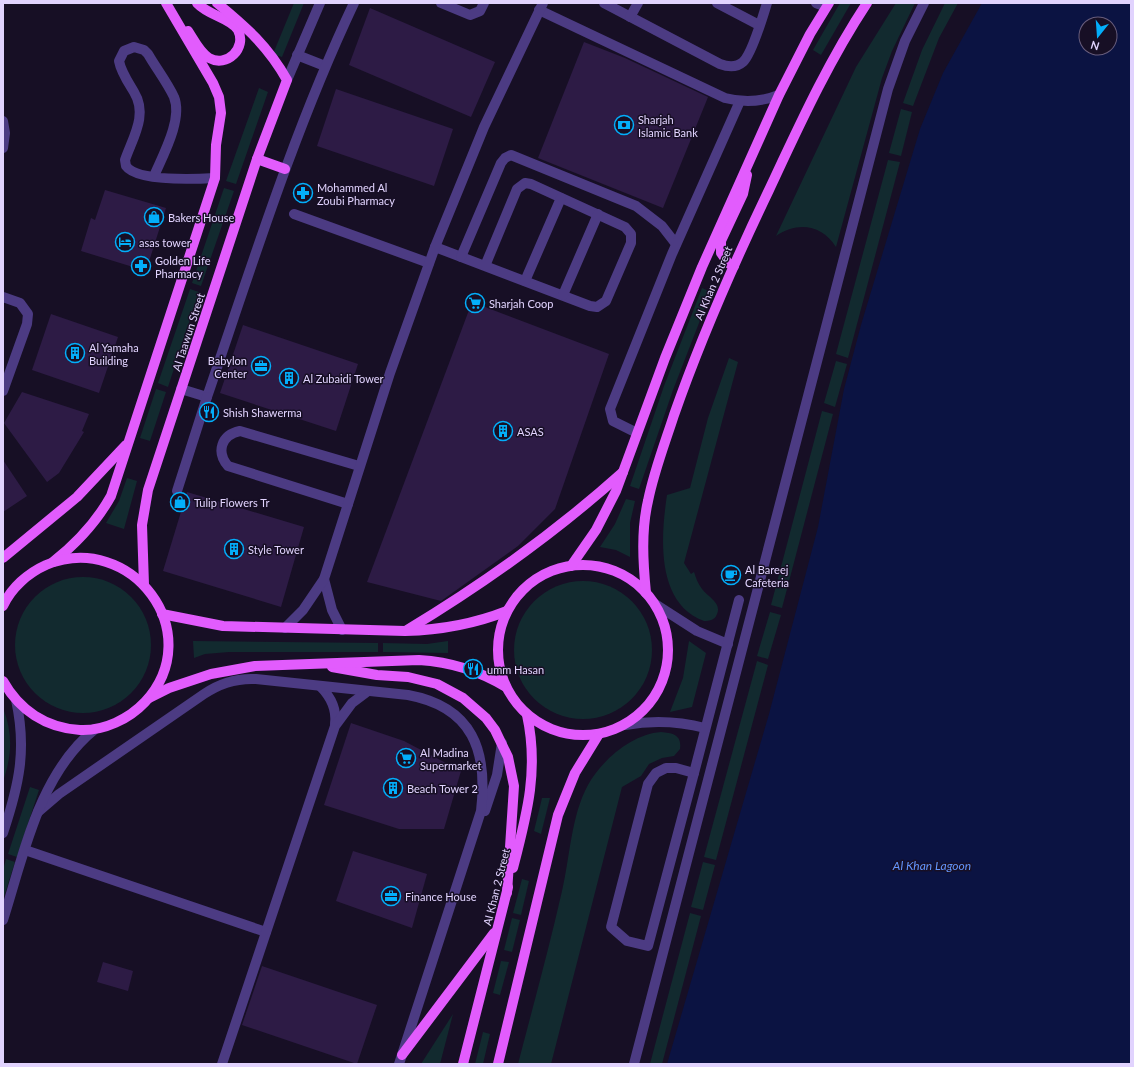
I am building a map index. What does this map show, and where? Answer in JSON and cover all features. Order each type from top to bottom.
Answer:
[{"type":"main road","points":[[168,6],[205,55],[216,60],[228,59],[238,50],[240,43],[237,30],[228,20],[213,15],[197,3]]},
{"type":"main road","points":[[216,3],[251,31],[272,56],[287,80]]},
{"type":"main road","name":"Al Khan 2 Street","points":[[646,593],[643,548],[647,502],[652,480],[680,399],[734,266],[812,98],[838,50],[867,3]]},
{"type":"main road","name":"Al Khan 2 Street","points":[[571,566],[599,524],[624,471],[637,432],[702,267],[779,95],[810,34],[828,5]]},
{"type":"main road","name":"Al Taawun Street","points":[[53,562],[73,546],[101,514],[111,496],[215,178],[216,145],[221,113],[219,97],[168,6]]},
{"type":"main road","name":"Al Taawun Street","points":[[144,585],[141,544],[144,507],[148,490],[257,159],[287,80]]},
{"type":"main road","points":[[257,159],[285,169]]},
{"type":"main road","points":[[734,266],[724,259],[720,247],[721,241],[746,185],[747,165]]},
{"type":"main road","points":[[3,558],[82,493],[129,442]]},
{"type":"main road","points":[[405,632],[483,583],[520,557],[556,530],[624,471]]},
{"type":"main road","points":[[3,606],[7,594],[29,574],[53,562],[77,558],[102,560],[124,569],[144,585],[157,603],[166,626],[167,651],[161,676],[148,698],[130,715],[119,721],[95,729],[82,730],[57,727],[35,716],[16,700],[3,680]]},
{"type":"main road","points":[[592,565],[612,570],[636,583],[646,593],[655,604],[661,615],[668,640],[668,652],[664,677],[653,700],[636,718],[625,725],[599,734],[586,735],[560,732],[548,728],[527,714],[512,697],[506,687],[497,655],[499,632],[507,610],[523,589],[533,580],[558,568],[592,565]]},
{"type":"main road","points":[[162,614],[223,626],[405,632],[426,631],[467,624],[507,610]]},
{"type":"main road","points":[[148,698],[190,680],[233,669],[278,664],[419,660],[437,661],[473,670],[506,687]]},
{"type":"main road","points":[[317,663],[362,672],[408,677],[437,684],[451,690],[475,708],[495,730],[502,743],[512,772],[514,786],[507,892]]},
{"type":"main road","name":"Al Khan 2 Street","points":[[463,1064],[507,892],[531,790],[533,752],[527,714]]},
{"type":"main road","points":[[498,1064],[558,815],[575,773],[599,734]]},
{"type":"main road","points":[[401,1059],[498,928]]},
{"type":"street","name":"Al Taawun Street","points":[[287,80],[320,3]]},
{"type":"street","points":[[177,492],[207,397],[285,169],[325,66],[354,3]]},
{"type":"street","points":[[441,3],[470,15],[480,11],[484,3]]},
{"type":"street","points":[[630,17],[638,3]]},
{"type":"street","points":[[718,3],[759,25]]},
{"type":"street","points":[[607,4],[720,64],[729,67],[739,64],[746,58],[767,3]]},
{"type":"street","points":[[816,3],[828,5]]},
{"type":"street","points":[[634,1064],[886,96],[905,41],[924,3]]},
{"type":"street","points":[[285,628],[303,610],[324,579],[359,466],[434,247],[484,127],[541,6],[724,98],[740,102],[760,101],[779,95]]},
{"type":"street","points":[[154,176],[175,125],[176,108],[174,97],[148,54],[144,50],[134,47],[124,51],[119,61],[122,71],[139,99],[141,109],[140,119],[126,163],[130,170],[154,176],[191,179],[215,178]]},
{"type":"street","points":[[297,55],[325,66]]},
{"type":"street","points":[[637,432],[613,421],[610,409],[676,244],[740,102]]},
{"type":"street","points":[[3,120],[3,148]]},
{"type":"street","points":[[461,257],[501,163],[505,158],[511,155],[636,206],[654,218],[676,244]]},
{"type":"street","points":[[434,247],[593,307],[603,304],[607,298],[632,239],[631,234],[625,227],[528,183],[519,186],[485,266]]},
{"type":"street","points":[[525,281],[561,198]]},
{"type":"street","points":[[294,214],[429,262]]},
{"type":"street","points":[[563,296],[598,214]]},
{"type":"street","points":[[3,297],[20,303],[28,314],[27,324],[3,391]]},
{"type":"street","points":[[181,389],[207,397]]},
{"type":"street","points":[[348,504],[228,466],[223,460],[221,452],[222,444],[232,433],[240,431],[359,466]]},
{"type":"street","points":[[324,579],[332,610],[342,630]]},
{"type":"street","points":[[694,773],[676,768],[666,768],[656,773],[648,784],[611,927],[621,936],[634,943],[648,946],[694,773],[705,728],[728,644],[739,600]]},
{"type":"street","points":[[655,604],[692,629],[728,644]]},
{"type":"street","points":[[38,812],[64,790],[218,686],[245,678],[423,698],[438,703],[463,722],[472,735],[483,764],[483,796],[477,826]]},
{"type":"street","points":[[320,686],[326,692],[335,709],[335,726]]},
{"type":"street","points":[[222,1064],[335,726],[352,703],[368,691]]},
{"type":"street","points":[[3,832],[14,800],[22,750],[16,700]]},
{"type":"street","points":[[625,725],[646,722],[674,722],[705,728]]},
{"type":"street","points":[[3,920],[44,796],[62,764],[78,745],[95,729]]},
{"type":"street","points":[[401,1059],[477,826],[492,792],[497,775],[502,743]]},
{"type":"street","points":[[3,807],[14,800]]},
{"type":"street","points":[[25,850],[266,932]]},
{"type":"green space","points":[[294,3],[304,3],[282,57],[273,54]]},
{"type":"green space","points":[[840,3],[851,3],[821,55],[813,50]]},
{"type":"green space","points":[[896,3],[915,3],[892,51],[882,78],[836,247],[824,234],[809,228],[793,228],[776,236],[856,67]]},
{"type":"green space","points":[[945,3],[958,3],[939,38],[913,106],[903,103],[922,50]]},
{"type":"green space","points":[[259,88],[268,92],[236,184],[226,181]]},
{"type":"green space","points":[[901,109],[912,112],[901,156],[889,153]]},
{"type":"green space","points":[[888,160],[900,162],[848,358],[836,354]]},
{"type":"green space","points":[[224,188],[234,191],[201,286],[192,283]]},
{"type":"green space","points":[[702,288],[711,292],[673,390],[639,489],[630,486],[664,386]]},
{"type":"green space","points":[[190,289],[199,292],[168,387],[158,383]]},
{"type":"green space","points":[[729,358],[738,362],[684,563],[691,574],[694,572],[701,587],[714,600],[718,607],[717,614],[714,619],[704,621],[688,612],[677,599],[669,584],[663,548],[663,529],[667,495],[690,488],[708,418]]},
{"type":"green space","points":[[836,361],[847,364],[835,407],[824,403]]},
{"type":"green space","points":[[156,389],[166,392],[150,441],[140,438]]},
{"type":"green space","points":[[822,411],[833,414],[782,608],[771,605]]},
{"type":"green space","points":[[127,478],[137,481],[124,529],[106,523],[119,501]]},
{"type":"green space","points":[[626,499],[635,501],[630,523],[630,557],[616,550],[600,547],[615,524]]},
{"type":"green space","points":[[76,577],[90,577],[109,582],[121,588],[136,602],[146,619],[150,632],[150,658],[146,671],[140,683],[126,698],[121,702],[103,710],[90,713],[76,713],[57,708],[45,702],[30,688],[26,683],[18,665],[15,652],[15,638],[20,619],[26,607],[40,592],[45,588],[63,580]]},
{"type":"green space","points":[[583,581],[609,586],[632,601],[647,624],[652,650],[647,676],[632,699],[609,714],[583,719],[557,714],[534,699],[519,676],[514,650],[519,624],[534,601],[557,586]]},
{"type":"green space","points":[[770,612],[781,615],[768,659],[757,656]]},
{"type":"green space","points":[[193,641],[378,643],[378,652],[229,652],[205,654],[194,658]]},
{"type":"green space","points":[[448,641],[448,653],[383,652],[383,643],[427,644]]},
{"type":"green space","points":[[689,641],[706,653],[692,707],[670,712],[683,678]]},
{"type":"green space","points":[[757,661],[768,665],[716,860],[704,857]]},
{"type":"green space","points":[[3,708],[10,735],[10,754],[3,781]]},
{"type":"green space","points":[[661,732],[676,736],[680,741],[680,749],[674,756],[662,758],[649,764],[641,776],[622,787],[551,1064],[518,1064],[557,913],[565,878],[574,823],[582,797],[601,766],[619,750],[639,738]]},
{"type":"green space","points":[[30,787],[39,790],[17,857],[8,854]]},
{"type":"green space","points":[[542,798],[550,798],[541,834],[534,831]]},
{"type":"green space","points":[[6,859],[15,862],[3,900],[3,870]]},
{"type":"green space","points":[[703,862],[715,865],[703,910],[691,907]]},
{"type":"green space","points":[[522,879],[529,881],[521,915],[513,913]]},
{"type":"green space","points":[[690,913],[701,916],[662,1064],[650,1064]]},
{"type":"green space","points":[[512,918],[520,920],[512,952],[504,950]]},
{"type":"green space","points":[[501,961],[509,962],[500,995],[493,993]]},
{"type":"green space","points":[[453,1014],[440,1064],[421,1064]]},
{"type":"green space","points":[[483,1032],[490,1034],[483,1064],[475,1064]]},
{"type":"water","name":"Al Khan Lagoon","points":[[982,3],[1131,3],[1131,1064],[667,1064],[769,714],[818,527],[844,389],[861,325],[920,129],[943,73]]},
{"type":"building","points":[[370,8],[495,62],[471,117],[349,65]]},
{"type":"building","name":"Sharjah Islamic Bank","points":[[584,42],[625,58],[708,97],[663,208],[538,158]]},
{"type":"building","points":[[336,89],[453,129],[434,186],[317,146]]},
{"type":"building","points":[[105,190],[166,208],[146,271],[81,251],[91,218],[95,220]]},
{"type":"building","name":"ASAS","points":[[472,302],[609,354],[555,509],[518,546],[441,601],[367,582]]},
{"type":"building","name":"Al Yamaha Building","points":[[51,314],[118,337],[99,393],[32,370]]},
{"type":"building","name":"Al Zubaidi Tower","points":[[243,325],[358,364],[336,431],[220,393]]},
{"type":"building","points":[[22,392],[89,414],[82,431],[84,432],[59,473],[47,482],[4,423]]},
{"type":"building","points":[[3,460],[27,496],[3,512]]},
{"type":"building","name":"Style Tower","points":[[187,492],[304,527],[281,607],[163,571]]},
{"type":"building","name":"Al Bareej Cafeteria","points":[[729,570],[733,570],[737,576],[733,582],[729,582],[725,578],[725,574]]},
{"type":"building","name":"Beach Tower 2","points":[[351,723],[404,741],[461,771],[444,829],[399,829],[324,805]]},
{"type":"building","points":[[353,851],[427,874],[412,928],[336,901]]},
{"type":"building","points":[[103,962],[133,971],[128,991],[97,982]]},
{"type":"building","points":[[262,966],[377,1005],[357,1064],[242,1025]]},
{"type":"place","name":"Sharjah Islamic Bank","points":[[624,125]]},
{"type":"place","name":"Mohammed Al Zoubi Pharmacy","points":[[303,193]]},
{"type":"place","name":"Bakers House","points":[[154,217]]},
{"type":"place","name":"asas tower","points":[[125,242]]},
{"type":"place","name":"Golden Life Pharmacy","points":[[141,266]]},
{"type":"place","name":"Sharjah Coop","points":[[475,303]]},
{"type":"place","name":"Al Yamaha Building","points":[[75,353]]},
{"type":"place","name":"Babylon Center","points":[[261,366]]},
{"type":"place","name":"Al Zubaidi Tower","points":[[289,378]]},
{"type":"place","name":"Shish Shawerma","points":[[209,412]]},
{"type":"place","name":"ASAS","points":[[503,431]]},
{"type":"place","name":"Tulip Flowers Tr","points":[[180,502]]},
{"type":"place","name":"Style Tower","points":[[234,549]]},
{"type":"place","name":"Al Bareej Cafeteria","points":[[731,575]]},
{"type":"place","name":"umm Hasan","points":[[473,669]]},
{"type":"place","name":"Al Madina Supermarket","points":[[406,758]]},
{"type":"place","name":"Beach Tower 2","points":[[393,788]]},
{"type":"place","name":"Finance House","points":[[391,896]]}]
